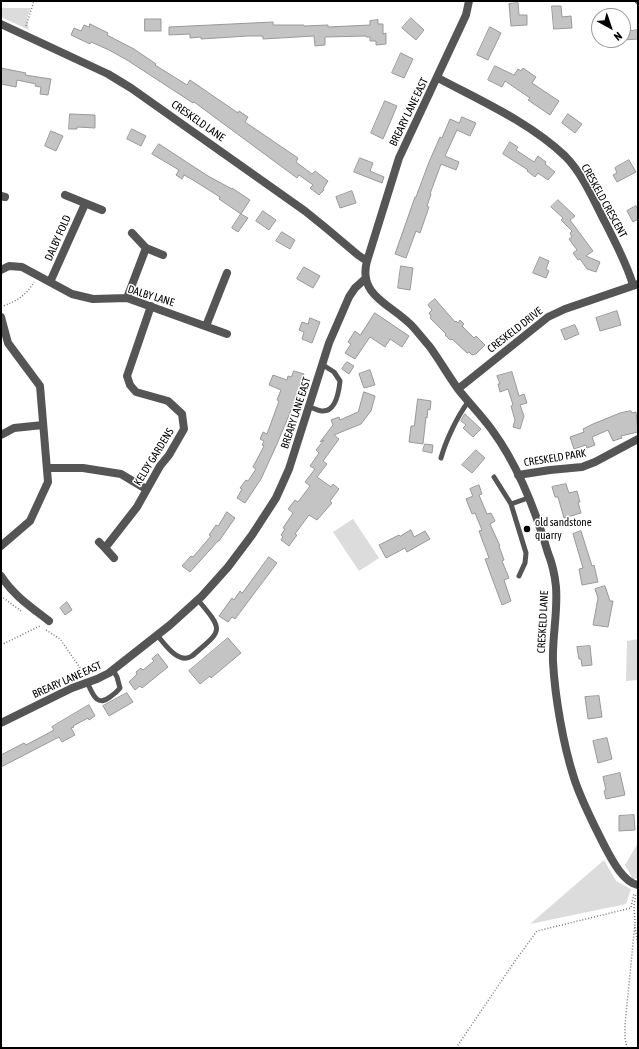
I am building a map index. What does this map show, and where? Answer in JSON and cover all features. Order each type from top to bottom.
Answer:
[{"type":"street","name":"BREARY LANE EAST","points":[[1,723],[72,688],[97,680],[113,670],[157,635],[198,600],[228,567],[252,535],[276,498],[289,469],[330,343],[345,306],[355,288],[365,279],[367,261],[399,158],[438,78],[466,15],[469,1]]},
{"type":"street","name":"CRESKELD LANE","points":[[1,24],[108,74],[131,88],[305,211],[367,261]]},
{"type":"street","name":"CRESKELD CRESCENT","points":[[438,78],[512,118],[543,138],[565,157],[580,176],[593,198],[636,285]]},
{"type":"street","points":[[65,195],[102,210]]},
{"type":"street","name":"DALBY FOLD","points":[[50,282],[85,204]]},
{"type":"street","points":[[132,233],[146,248],[163,255]]},
{"type":"street","points":[[127,298],[146,248]]},
{"type":"street","name":"DALBY LANE","points":[[1,270],[9,266],[22,267],[72,294],[93,299],[127,298],[227,334]]},
{"type":"street","points":[[206,326],[227,273]]},
{"type":"street","name":"CRESKELD LANE","points":[[365,279],[368,287],[374,294],[408,321],[430,347],[458,389],[493,431],[518,476],[528,498],[541,530],[556,586],[553,660],[554,683],[563,734],[573,777],[585,807],[616,866],[626,880],[637,887]]},
{"type":"street","name":"CRESKELD DRIVE","points":[[458,389],[548,317],[565,309],[636,285]]},
{"type":"street","name":"KELDY GARDENS","points":[[105,548],[137,507],[146,489],[160,466],[169,455],[184,429],[182,414],[168,401],[136,392],[130,385],[127,376],[150,306]]},
{"type":"street","points":[[1,317],[8,344],[40,386],[48,482],[30,521],[1,546]]},
{"type":"street","points":[[1,435],[14,428],[43,425]]},
{"type":"street","name":"CRESKELD PARK","points":[[518,476],[538,471],[582,467],[595,462],[638,439]]},
{"type":"street","points":[[47,468],[83,468],[121,474],[146,489]]},
{"type":"street","points":[[99,542],[114,558]]},
{"type":"street","points":[[1,576],[6,585],[17,596],[49,621]]},
{"type":"lane","points":[[310,407],[323,411],[331,408],[338,396],[340,381],[334,372],[323,366]]},
{"type":"lane","points":[[441,458],[445,444],[462,410],[468,402]]},
{"type":"lane","points":[[494,477],[511,504],[526,554],[525,563],[520,576]]},
{"type":"lane","points":[[511,504],[528,498]]},
{"type":"lane","points":[[157,635],[174,655],[183,659],[192,656],[213,638],[216,633],[215,622],[198,600]]},
{"type":"lane","points":[[88,682],[97,699],[105,701],[120,688],[117,676],[113,670]]},
{"type":"path","points":[[23,33],[34,1]]},
{"type":"path","points":[[1,307],[18,300],[29,291],[38,276]]},
{"type":"path","points":[[1,596],[23,613]]},
{"type":"path","points":[[1,645],[40,626]]},
{"type":"path","points":[[47,630],[60,639],[88,682]]},
{"type":"path","points":[[637,887],[634,906],[638,945]]},
{"type":"path","points":[[456,1048],[537,931],[631,908],[637,887]]},
{"type":"path","points":[[627,1048],[625,1038],[635,924]]},
{"type":"shaded area","points":[[1,8],[31,8],[27,18],[29,30],[1,17]]},
{"type":"shaded area","points":[[353,519],[379,558],[359,571],[333,532]]},
{"type":"shaded area","points":[[638,639],[638,680],[626,681],[627,641]]},
{"type":"shaded area","points":[[638,843],[638,878],[633,879],[625,865]]},
{"type":"shaded area","points":[[604,860],[616,881],[631,889],[626,904],[530,924]]},
{"type":"building","points":[[518,3],[519,15],[527,15],[527,25],[511,26],[509,4]]},
{"type":"building","points":[[552,6],[561,6],[562,17],[571,16],[572,28],[554,29]]},
{"type":"building","points":[[411,18],[424,30],[416,40],[402,28]]},
{"type":"building","points":[[145,19],[161,19],[161,31],[145,31]]},
{"type":"building","points":[[378,20],[378,24],[383,24],[383,34],[386,33],[386,44],[376,45],[376,41],[370,41],[370,37],[366,36],[325,37],[325,45],[315,46],[314,36],[263,39],[263,36],[248,36],[201,39],[201,37],[190,38],[190,34],[169,35],[169,27],[273,22],[273,25],[328,25],[328,27],[370,25],[370,21]]},
{"type":"building","points":[[90,24],[134,49],[156,64],[155,65],[187,85],[190,80],[238,113],[239,111],[248,117],[245,122],[298,158],[296,162],[312,174],[315,171],[328,181],[323,189],[324,190],[319,195],[310,188],[313,185],[299,175],[297,178],[194,102],[193,103],[127,60],[109,50],[91,42],[90,44],[71,35],[74,28],[81,31],[84,25],[89,27]]},
{"type":"building","points":[[490,27],[501,33],[488,60],[477,55]]},
{"type":"building","points":[[638,30],[638,39],[631,39],[631,31]]},
{"type":"building","points":[[401,53],[413,59],[404,78],[392,73]]},
{"type":"building","points":[[495,66],[514,75],[518,69],[521,71],[523,68],[536,77],[532,83],[559,101],[550,115],[528,100],[530,98],[505,81],[502,87],[488,80]]},
{"type":"building","points":[[1,68],[26,73],[25,75],[51,79],[48,95],[40,94],[41,87],[35,86],[36,84],[17,80],[16,87],[1,84]]},
{"type":"building","points":[[385,101],[397,106],[383,139],[371,133]]},
{"type":"building","points":[[70,114],[95,115],[95,128],[77,127],[77,129],[69,129]]},
{"type":"building","points":[[568,114],[582,124],[575,133],[562,123]]},
{"type":"building","points":[[462,117],[476,123],[470,136],[457,130],[445,156],[459,162],[456,170],[441,164],[430,194],[427,206],[429,207],[420,233],[416,231],[406,258],[395,254],[415,197],[440,137],[442,138],[450,119],[459,123]]},
{"type":"building","points":[[132,129],[146,136],[141,146],[127,139]]},
{"type":"building","points":[[51,131],[63,136],[56,151],[45,146]]},
{"type":"building","points":[[510,142],[518,147],[516,150],[534,162],[538,156],[555,172],[548,180],[538,173],[535,177],[527,171],[528,170],[503,154]]},
{"type":"building","points":[[159,144],[208,176],[232,188],[250,200],[241,214],[219,199],[220,197],[193,180],[184,175],[182,179],[176,175],[179,170],[152,154]]},
{"type":"building","points":[[360,158],[373,163],[370,171],[384,177],[382,183],[354,172]]},
{"type":"building","points":[[629,160],[636,172],[617,182],[613,175],[617,173],[615,168]]},
{"type":"building","points":[[352,191],[356,203],[340,208],[336,197]]},
{"type":"building","points":[[558,200],[575,216],[570,220],[593,251],[586,256],[600,262],[596,272],[587,269],[580,259],[578,260],[573,253],[577,250],[569,239],[572,237],[570,233],[572,231],[561,220],[563,218],[551,207]]},
{"type":"building","points":[[636,206],[638,210],[638,219],[633,222],[627,211]]},
{"type":"building","points":[[263,211],[276,220],[269,230],[256,221]]},
{"type":"building","points":[[241,214],[248,218],[238,232],[232,228]]},
{"type":"building","points":[[282,232],[295,240],[290,249],[276,241]]},
{"type":"building","points":[[540,257],[549,261],[546,269],[549,271],[546,278],[533,273]]},
{"type":"building","points":[[401,266],[413,268],[410,290],[398,288]]},
{"type":"building","points":[[304,267],[320,276],[313,288],[297,279]]},
{"type":"building","points":[[435,299],[455,322],[456,321],[458,323],[460,320],[464,324],[462,326],[474,338],[476,336],[485,345],[476,354],[472,355],[469,352],[467,353],[452,339],[450,340],[430,318],[431,316],[429,313],[432,310],[428,305]]},
{"type":"building","points":[[617,311],[621,325],[600,331],[596,318]]},
{"type":"building","points":[[375,313],[409,336],[402,347],[390,339],[385,347],[370,337],[355,359],[345,353],[351,344],[348,342],[355,331],[360,335]]},
{"type":"building","points":[[310,318],[320,322],[312,343],[302,339],[304,332],[299,330],[302,322],[308,324]]},
{"type":"building","points":[[575,325],[579,334],[565,340],[561,330]]},
{"type":"building","points":[[347,362],[354,366],[349,374],[342,369]]},
{"type":"building","points":[[370,370],[375,385],[364,388],[359,374]]},
{"type":"building","points":[[294,371],[304,374],[292,408],[261,479],[245,503],[237,498],[242,489],[240,488],[246,480],[248,481],[256,469],[253,467],[264,446],[262,445],[264,441],[260,439],[263,432],[267,434],[279,401],[277,400],[281,390],[269,385],[273,375],[287,380],[288,376],[291,377]]},
{"type":"building","points":[[512,372],[519,396],[524,394],[527,403],[520,405],[524,416],[520,429],[513,427],[515,420],[511,406],[513,405],[508,389],[500,392],[498,384],[500,384],[497,376]]},
{"type":"building","points":[[364,392],[375,396],[371,411],[361,424],[334,435],[339,439],[323,461],[327,464],[317,477],[331,487],[333,484],[339,489],[330,501],[332,503],[317,520],[309,515],[295,534],[297,535],[289,546],[281,540],[283,537],[281,535],[285,529],[283,528],[293,513],[288,509],[295,500],[298,502],[310,486],[305,482],[315,469],[310,466],[319,453],[316,450],[333,425],[331,420],[339,417],[340,420],[358,412]]},
{"type":"building","points":[[418,399],[431,401],[430,410],[428,409],[427,418],[426,417],[423,444],[409,442],[411,426],[414,426]]},
{"type":"building","points":[[631,411],[632,413],[636,412],[638,432],[621,436],[622,438],[613,441],[608,430],[592,437],[595,445],[587,448],[586,445],[574,449],[570,437],[584,432],[583,429],[593,424],[620,413]]},
{"type":"building","points":[[465,414],[481,429],[473,437],[463,428],[466,425],[461,421]]},
{"type":"building","points":[[425,444],[433,445],[432,453],[423,451]]},
{"type":"building","points":[[476,450],[485,458],[472,473],[462,465]]},
{"type":"building","points":[[566,484],[569,493],[577,491],[581,513],[564,518],[558,497],[555,497],[552,487]]},
{"type":"building","points":[[479,485],[482,494],[479,495],[487,514],[491,513],[495,521],[490,524],[500,546],[504,560],[502,561],[509,578],[504,580],[511,601],[502,605],[485,559],[489,558],[479,531],[482,530],[475,513],[472,514],[466,499],[473,496],[470,489]]},
{"type":"building","points":[[227,512],[235,518],[219,541],[190,572],[182,566],[191,556],[193,557],[211,536],[209,535],[216,525],[218,526]]},
{"type":"building","points":[[411,530],[414,537],[425,531],[430,539],[407,552],[405,548],[386,558],[379,545]]},
{"type":"building","points":[[581,531],[592,566],[594,565],[598,582],[582,585],[579,569],[583,568],[573,534]]},
{"type":"building","points":[[269,557],[277,563],[235,619],[232,617],[228,622],[219,616],[232,598],[234,600],[240,591],[242,593]]},
{"type":"building","points":[[605,586],[610,601],[613,601],[608,627],[593,625],[598,598],[595,589]]},
{"type":"building","points":[[67,602],[72,610],[65,615],[60,608]]},
{"type":"building","points":[[228,638],[241,653],[211,678],[210,676],[200,684],[189,671]]},
{"type":"building","points":[[590,646],[592,665],[582,666],[577,647]]},
{"type":"building","points":[[158,654],[168,667],[142,688],[140,686],[135,690],[129,682],[137,674],[136,672],[141,668],[143,670],[154,661],[152,659]]},
{"type":"building","points":[[127,693],[133,702],[109,716],[103,706]]},
{"type":"building","points":[[599,696],[602,717],[588,719],[585,697]]},
{"type":"building","points":[[89,705],[95,716],[73,726],[74,727],[71,728],[75,735],[62,742],[59,737],[1,767],[1,755],[24,743],[26,745],[54,730],[52,727]]},
{"type":"building","points":[[607,738],[612,759],[598,763],[593,741]]},
{"type":"building","points":[[620,773],[625,795],[606,799],[604,791],[606,790],[603,777]]},
{"type":"building","points":[[634,815],[635,830],[619,831],[619,816]]},
{"type":"place","name":"old sandstone quarry","points":[[527,529]]}]
